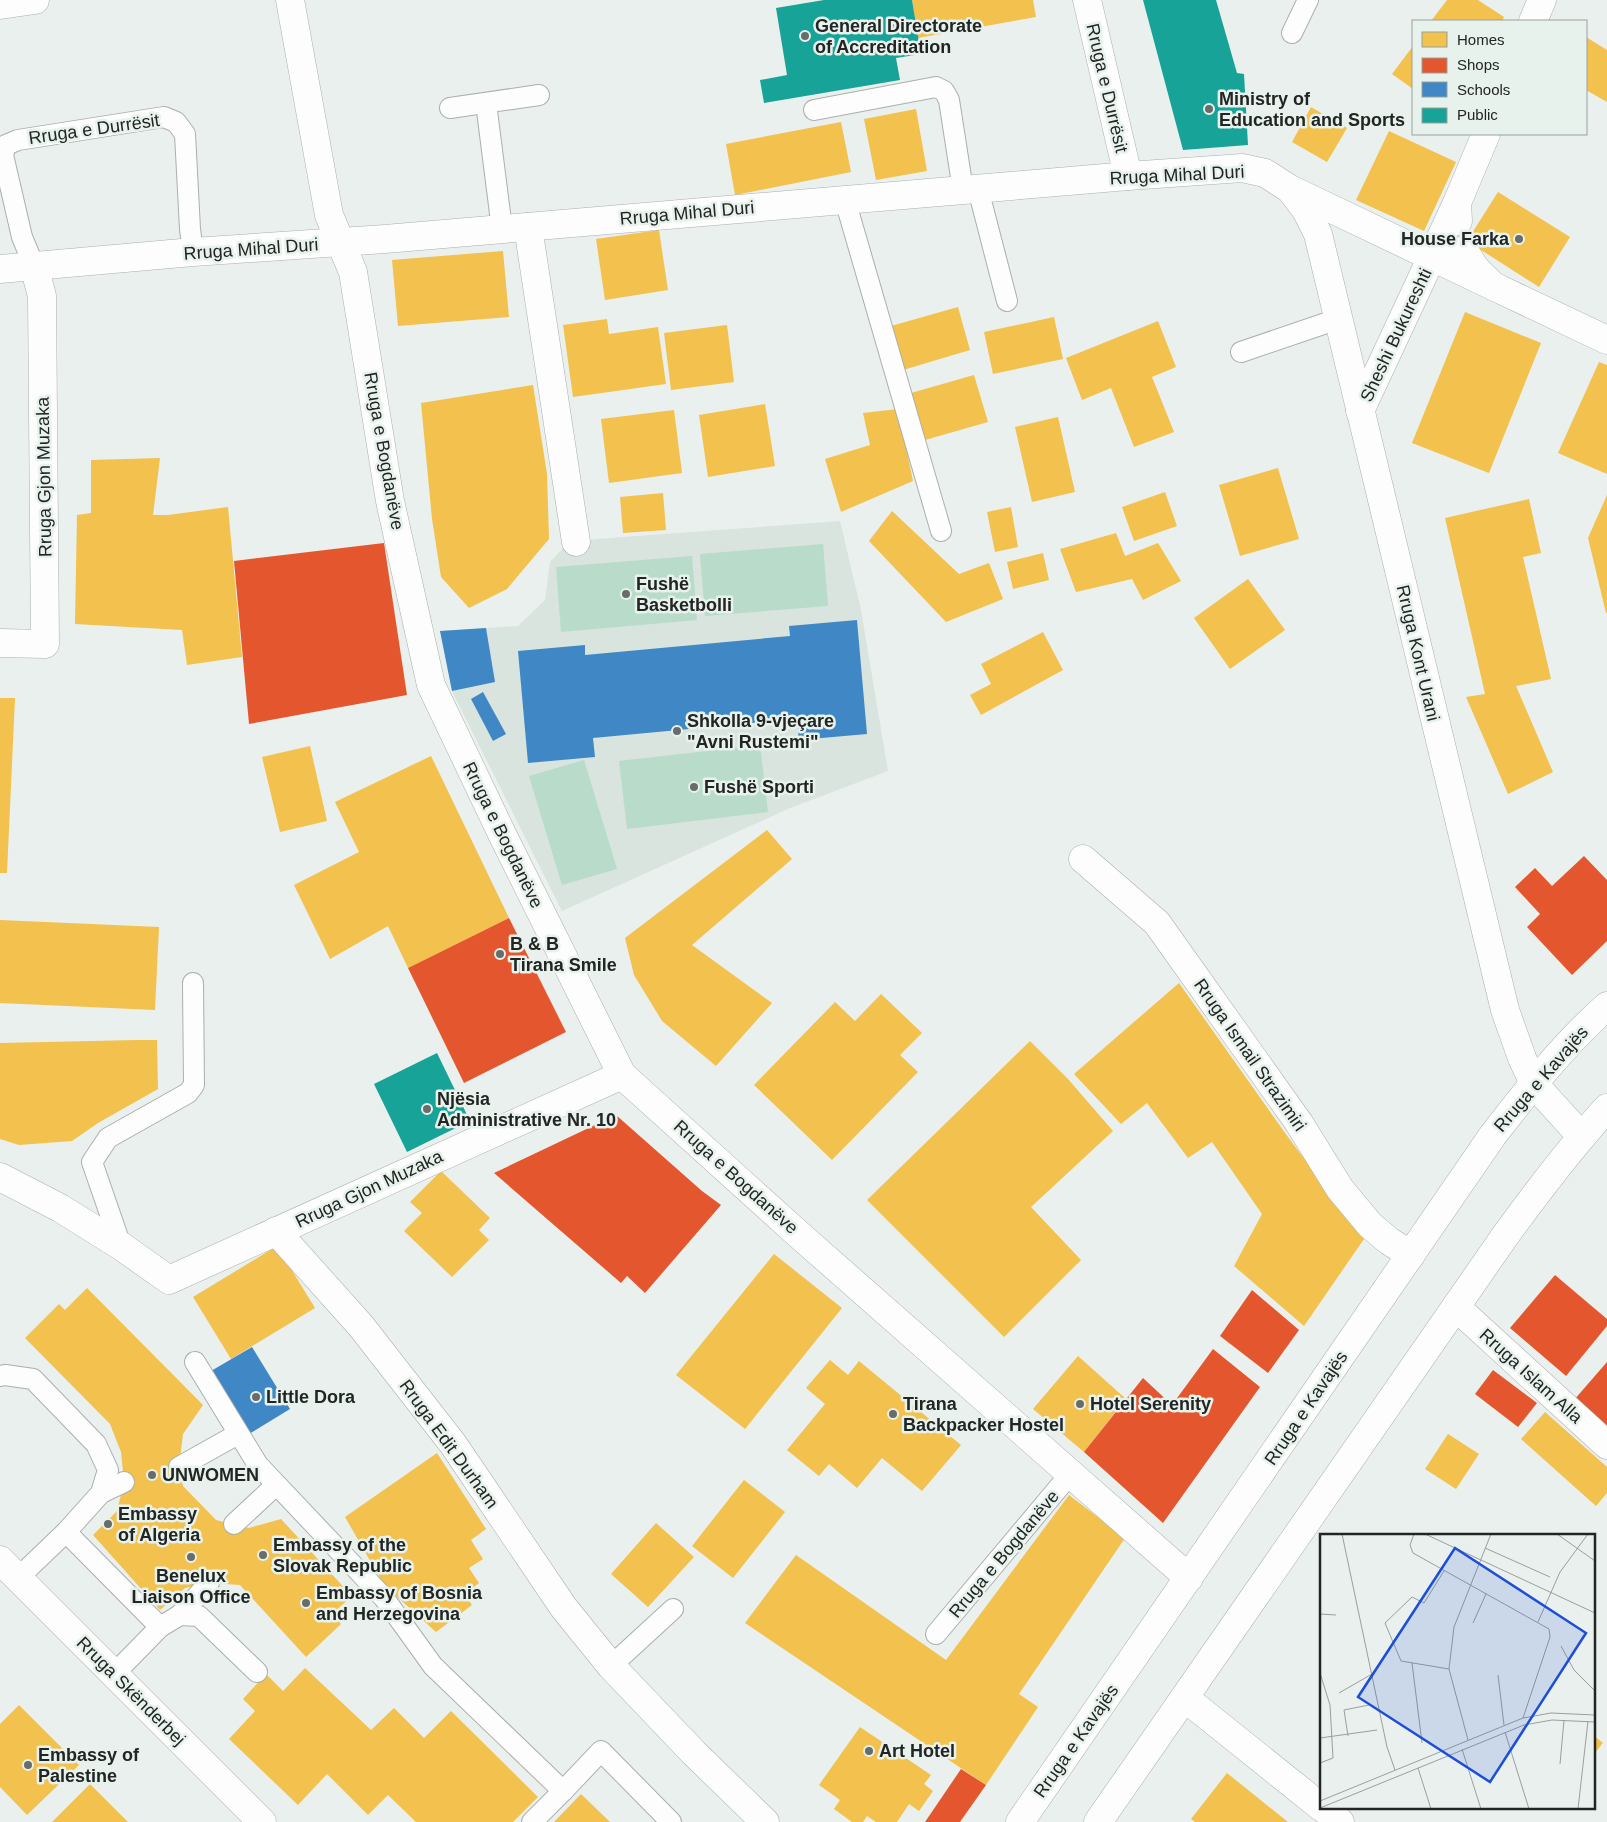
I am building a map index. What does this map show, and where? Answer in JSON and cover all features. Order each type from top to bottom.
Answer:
[{"type":"street","points":[[0,5],[35,0]]},
{"type":"street","name":"Rruga e Bogdanëve","points":[[290,0],[329,215],[353,272],[390,501],[432,685],[502,834],[622,1075],[796,1233],[1189,1578]]},
{"type":"street","name":"Rruga e Durrësit","points":[[1087,0],[1128,176]]},
{"type":"street","points":[[1533,20],[1542,0]]},
{"type":"street","points":[[1486,135],[1457,203],[1458,226],[1464,250],[1475,268],[1493,286],[1607,340]]},
{"type":"street","name":"Rruga Mihal Duri","points":[[0,269],[1242,168],[1265,173],[1290,189],[1306,210],[1318,234],[1338,319]]},
{"type":"street","name":"Sheshi Bukureshti","points":[[1290,189],[1493,286]]},
{"type":"street","name":"Sheshi Bukureshti","points":[[1360,411],[1457,203]]},
{"type":"street","points":[[515,228],[576,542]]},
{"type":"street","name":"Rruga Gjon Muzaka","points":[[0,643],[45,644],[42,296],[34,266]]},
{"type":"street","name":"Rruga Kont Urani","points":[[1338,319],[1505,1010],[1522,1058],[1534,1084],[1581,1136]]},
{"type":"street","name":"Rruga Ismail Strazimiri","points":[[1083,859],[1157,922],[1299,1123],[1340,1189],[1370,1225],[1389,1241],[1411,1255]]},
{"type":"street","name":"Rruga e Kavajës","points":[[1020,1822],[1493,1135],[1534,1084],[1607,1006]]},
{"type":"street","name":"Rruga Gjon Muzaka","points":[[0,1177],[60,1208],[121,1246],[169,1280],[622,1075]]},
{"type":"street","points":[[1098,1822],[1505,1236],[1581,1136],[1607,1108]]},
{"type":"street","name":"Rruga Edit Durham","points":[[276,1231],[361,1326],[453,1444],[564,1608],[610,1666],[694,1753],[765,1822]]},
{"type":"street","name":"Rruga Islam Alla","points":[[1456,1307],[1607,1445]]},
{"type":"street","name":"Rruga Skënderbej","points":[[9,1569],[262,1822]]},
{"type":"street","points":[[1185,1698],[1320,1805]]},
{"type":"street","points":[[1326,1810],[1340,1822]]},
{"type":"lane","points":[[1292,33],[1308,0]]},
{"type":"lane","points":[[814,110],[936,87],[944,91],[949,100],[970,190],[1007,301]]},
{"type":"lane","points":[[450,108],[539,95]]},
{"type":"lane","points":[[486,103],[515,228]]},
{"type":"lane","name":"Rruga e Durrësit","points":[[34,266],[22,237],[2,155],[6,145],[18,140],[164,117],[176,122],[184,134],[193,252]]},
{"type":"lane","points":[[845,200],[941,531]]},
{"type":"lane","points":[[1240,352],[1338,319]]},
{"type":"lane","points":[[121,1246],[92,1162],[108,1138],[188,1093],[194,1085],[193,983]]},
{"type":"lane","points":[[195,1362],[258,1465],[384,1598],[433,1666],[563,1791]]},
{"type":"lane","points":[[0,1376],[33,1379],[96,1444],[108,1470],[101,1493]]},
{"type":"lane","points":[[179,1467],[238,1434]]},
{"type":"lane","name":"Rruga e Bogdanëve","points":[[936,1634],[1071,1473]]},
{"type":"lane","points":[[9,1569],[66,1532],[101,1493],[124,1482]]},
{"type":"lane","points":[[234,1524],[276,1485]]},
{"type":"lane","points":[[66,1532],[160,1627]]},
{"type":"lane","points":[[114,1674],[160,1627],[180,1615],[209,1583]]},
{"type":"lane","points":[[610,1666],[673,1609]]},
{"type":"lane","points":[[180,1615],[198,1616],[257,1672]]},
{"type":"lane","points":[[532,1822],[601,1751],[671,1822]]},
{"type":"shaded area","name":"Shkolla 9-vjeçare \"Avni Rustemi\"","points":[[840,521],[861,610],[888,771],[790,808],[562,911],[452,691],[440,631],[518,626],[545,600],[550,562],[568,543],[597,539]]},
{"type":"green space","name":"Fushë Basketbolli","points":[[823,544],[828,606],[705,616],[700,554]]},
{"type":"green space","name":"Fushë Basketbolli","points":[[692,556],[697,620],[561,632],[556,567]]},
{"type":"green space","name":"Fushë Sporti","points":[[760,745],[768,812],[627,829],[619,761]]},
{"type":"green space","points":[[584,760],[617,869],[562,885],[529,776]]},
{"type":"building: Homes","points":[[912,0],[1033,0],[1036,17],[918,38]]},
{"type":"building: Homes","points":[[1447,0],[1478,0],[1504,17],[1502,20],[1432,20]]},
{"type":"building: Homes","points":[[1587,38],[1607,50],[1607,102],[1587,91]]},
{"type":"building: Homes","points":[[1412,47],[1412,88],[1392,74]]},
{"type":"building: Homes","points":[[1311,107],[1347,128],[1327,162],[1292,142]]},
{"type":"building: Homes","points":[[916,109],[927,171],[876,180],[864,119]]},
{"type":"building: Homes","points":[[841,122],[851,172],[735,195],[726,144]]},
{"type":"building: Homes","points":[[1389,131],[1456,162],[1424,231],[1356,200]]},
{"type":"building: Homes","name":"House Farka","points":[[1498,192],[1570,237],[1539,287],[1467,241]]},
{"type":"building: Homes","points":[[659,230],[668,290],[605,300],[596,239]]},
{"type":"building: Homes","points":[[503,251],[509,317],[398,326],[392,260]]},
{"type":"building: Homes","points":[[958,307],[970,350],[903,370],[891,326]]},
{"type":"building: Homes","points":[[1465,312],[1541,343],[1489,473],[1412,443]]},
{"type":"building: Homes","points":[[1054,317],[1063,359],[993,374],[984,332]]},
{"type":"building: Homes","points":[[607,319],[609,334],[658,327],[666,384],[573,397],[563,325]]},
{"type":"building: Homes","points":[[1158,321],[1176,367],[1152,377],[1174,432],[1134,447],[1111,388],[1082,400],[1066,358]]},
{"type":"building: Homes","points":[[727,325],[734,382],[671,390],[664,333]]},
{"type":"building: Homes","points":[[1599,362],[1607,365],[1607,474],[1558,453]]},
{"type":"building: Homes","points":[[974,375],[988,422],[925,440],[911,393]]},
{"type":"building: Homes","points":[[533,385],[547,474],[549,539],[507,589],[469,608],[441,577],[432,519],[421,403]]},
{"type":"building: Homes","points":[[765,404],[775,466],[708,477],[699,415]]},
{"type":"building: Homes","points":[[898,409],[913,481],[841,512],[825,459],[870,445],[863,413]]},
{"type":"building: Homes","points":[[674,410],[682,473],[609,483],[601,419]]},
{"type":"building: Homes","points":[[1058,417],[1075,492],[1032,502],[1015,427]]},
{"type":"building: Homes","points":[[160,458],[153,515],[168,515],[228,507],[242,657],[187,665],[182,630],[75,624],[77,515],[91,513],[91,460]]},
{"type":"building: Homes","points":[[1278,468],[1299,539],[1240,556],[1219,485]]},
{"type":"building: Homes","points":[[1165,492],[1177,526],[1134,541],[1122,507]]},
{"type":"building: Homes","points":[[663,493],[666,530],[623,533],[620,497]]},
{"type":"building: Homes","points":[[1607,495],[1607,613],[1606,613],[1588,538]]},
{"type":"building: Homes","points":[[1529,499],[1541,553],[1523,557],[1551,679],[1516,686],[1553,772],[1508,794],[1466,697],[1485,694],[1445,518]]},
{"type":"building: Homes","points":[[1011,507],[1018,547],[995,552],[987,512]]},
{"type":"building: Homes","points":[[892,511],[959,574],[989,563],[1003,599],[946,622],[869,541]]},
{"type":"building: Homes","points":[[1116,533],[1125,556],[1158,543],[1181,581],[1143,600],[1132,579],[1076,592],[1060,549]]},
{"type":"building: Homes","points":[[1043,553],[1049,580],[1013,589],[1007,562]]},
{"type":"building: Homes","points":[[1248,579],[1285,630],[1230,669],[1194,618]]},
{"type":"building: Homes","points":[[1043,632],[1063,670],[981,715],[970,695],[991,684],[981,664]]},
{"type":"building: Homes","points":[[0,698],[15,698],[7,873],[0,873]]},
{"type":"building: Homes","points":[[310,746],[327,821],[280,832],[262,757]]},
{"type":"building: Homes","points":[[431,756],[509,918],[408,968],[388,926],[330,959],[294,885],[359,852],[335,802]]},
{"type":"building: Homes","points":[[767,830],[792,859],[692,945],[772,1003],[716,1066],[662,1021],[634,975],[625,938]]},
{"type":"building: Homes","points":[[0,920],[159,927],[155,1010],[0,1003]]},
{"type":"building: Homes","points":[[1179,983],[1285,1133],[1364,1239],[1304,1326],[1234,1266],[1262,1214],[1212,1142],[1188,1158],[1147,1103],[1121,1124],[1074,1074]]},
{"type":"building: Homes","points":[[881,994],[922,1033],[900,1055],[918,1072],[832,1160],[754,1085],[835,1002],[855,1021]]},
{"type":"building: Homes","points":[[157,1040],[158,1089],[98,1123],[72,1141],[19,1145],[0,1139],[0,1043]]},
{"type":"building: Homes","points":[[1030,1041],[1068,1079],[1113,1131],[1031,1207],[1081,1260],[1004,1337],[867,1200]]},
{"type":"building: Homes","points":[[441,1171],[490,1218],[479,1230],[489,1240],[452,1277],[404,1231],[422,1213],[410,1202]]},
{"type":"building: Homes","points":[[277,1246],[315,1308],[231,1359],[193,1297]]},
{"type":"building: Homes","points":[[774,1254],[842,1308],[745,1429],[676,1375]]},
{"type":"building: Homes","name":"UNWOMEN","points":[[87,1288],[203,1405],[183,1434],[179,1467],[183,1486],[216,1520],[249,1528],[281,1519],[352,1596],[332,1614],[341,1624],[306,1657],[240,1585],[209,1583],[185,1588],[160,1610],[93,1535],[117,1511],[124,1482],[121,1452],[110,1424],[25,1338],[59,1304],[65,1310]]},
{"type":"building: Homes","name":"Hotel Serenity","points":[[1078,1356],[1126,1399],[1084,1452],[1033,1409]]},
{"type":"building: Homes","points":[[830,1360],[848,1375],[859,1361],[961,1445],[922,1491],[882,1458],[857,1488],[829,1464],[819,1476],[787,1450],[825,1404],[806,1388]]},
{"type":"building: Homes","points":[[1545,1412],[1607,1467],[1607,1493],[1596,1506],[1521,1439]]},
{"type":"building: Homes","points":[[1448,1434],[1479,1454],[1456,1489],[1425,1469]]},
{"type":"building: Homes","points":[[437,1453],[486,1529],[471,1540],[483,1559],[469,1568],[479,1583],[465,1594],[472,1605],[436,1632],[384,1585],[345,1517]]},
{"type":"building: Homes","points":[[744,1480],[785,1512],[733,1578],[692,1546]]},
{"type":"building: Homes","points":[[1069,1495],[1125,1538],[1019,1694],[1038,1707],[986,1785],[745,1623],[796,1555],[946,1660]]},
{"type":"building: Homes","points":[[656,1523],[694,1557],[648,1607],[611,1574]]},
{"type":"building: Homes","points":[[305,1668],[371,1730],[394,1708],[424,1738],[451,1711],[538,1797],[513,1822],[416,1822],[388,1795],[368,1815],[327,1774],[298,1805],[229,1739],[255,1711],[243,1699],[266,1674],[283,1691]]},
{"type":"building: Homes","points":[[19,1705],[79,1765],[27,1815],[0,1787],[0,1724]]},
{"type":"building: Homes","name":"Art Hotel","points":[[860,1727],[931,1775],[924,1784],[933,1791],[919,1811],[909,1804],[897,1822],[876,1822],[867,1816],[863,1822],[852,1822],[834,1809],[840,1800],[819,1785]]},
{"type":"building: Homes","points":[[1594,1736],[1603,1743],[1594,1754]]},
{"type":"building: Homes","points":[[1227,1773],[1288,1822],[1195,1822],[1191,1819]]},
{"type":"building: Homes","points":[[90,1784],[128,1822],[52,1822]]},
{"type":"building: Homes","points":[[581,1794],[610,1822],[554,1822]]},
{"type":"building: Shops","points":[[384,543],[407,695],[249,724],[234,561]]},
{"type":"building: Shops","points":[[1584,856],[1607,880],[1607,941],[1572,975],[1527,927],[1540,914],[1515,887],[1535,868],[1552,886]]},
{"type":"building: Shops","points":[[509,918],[566,1032],[464,1083],[408,968]]},
{"type":"building: Shops","points":[[616,1115],[702,1191],[721,1205],[645,1293],[627,1276],[621,1283],[494,1173]]},
{"type":"building: Shops","points":[[1555,1275],[1607,1319],[1607,1326],[1566,1376],[1510,1328]]},
{"type":"building: Shops","points":[[1252,1290],[1299,1330],[1268,1373],[1220,1336]]},
{"type":"building: Shops","points":[[1213,1349],[1260,1387],[1163,1523],[1084,1452],[1143,1378],[1172,1405]]},
{"type":"building: Shops","points":[[1607,1362],[1607,1429],[1574,1400]]},
{"type":"building: Shops","points":[[1493,1370],[1537,1403],[1518,1427],[1475,1394]]},
{"type":"building: Shops","points":[[961,1769],[986,1785],[960,1822],[925,1822]]},
{"type":"building: Schools","points":[[857,620],[867,734],[799,740],[797,719],[593,738],[595,757],[528,763],[518,651],[585,645],[585,655],[790,636],[789,626]]},
{"type":"building: Schools","points":[[486,628],[495,682],[452,691],[440,631]]},
{"type":"building: Schools","points":[[483,692],[506,734],[493,741],[471,699]]},
{"type":"building: Schools","points":[[252,1347],[290,1409],[249,1434],[211,1371]]},
{"type":"building: Public","points":[[824,0],[912,0],[921,54],[896,58],[900,80],[764,103],[760,80],[787,75],[776,8]]},
{"type":"building: Public","name":"Ministry of Education and Sports","points":[[1143,0],[1216,0],[1237,73],[1244,74],[1248,145],[1183,150]]},
{"type":"building: Public","points":[[437,1053],[470,1121],[407,1152],[374,1084]]},
{"type":"place","name":"General Directorate of Accreditation","points":[[805,36]]},
{"type":"place","name":"Ministry of Education and Sports","points":[[1209,109]]},
{"type":"place","name":"House Farka","points":[[1519,239]]},
{"type":"place","name":"Fushë Basketbolli","points":[[626,594]]},
{"type":"place","name":"Shkolla 9-vjeçare \"Avni Rustemi\"","points":[[677,731]]},
{"type":"place","name":"Fushë Sporti","points":[[694,787]]},
{"type":"place","name":"B & B Tirana Smile","points":[[500,954]]},
{"type":"place","name":"Njësia Administrative Nr. 10","points":[[427,1109]]},
{"type":"place","name":"Little Dora","points":[[256,1397]]},
{"type":"place","name":"Hotel Serenity","points":[[1080,1404]]},
{"type":"place","name":"Tirana Backpacker Hostel","points":[[893,1414]]},
{"type":"place","name":"UNWOMEN","points":[[152,1475]]},
{"type":"place","name":"Embassy of Algeria","points":[[108,1524]]},
{"type":"place","name":"Embassy of the Slovak Republic","points":[[263,1555]]},
{"type":"place","name":"Benelux Liaison Office","points":[[191,1557]]},
{"type":"place","name":"Embassy of Bosnia and Herzegovina","points":[[306,1603]]},
{"type":"place","name":"Art Hotel","points":[[869,1751]]},
{"type":"place","name":"Embassy of Palestine","points":[[28,1765]]}]
